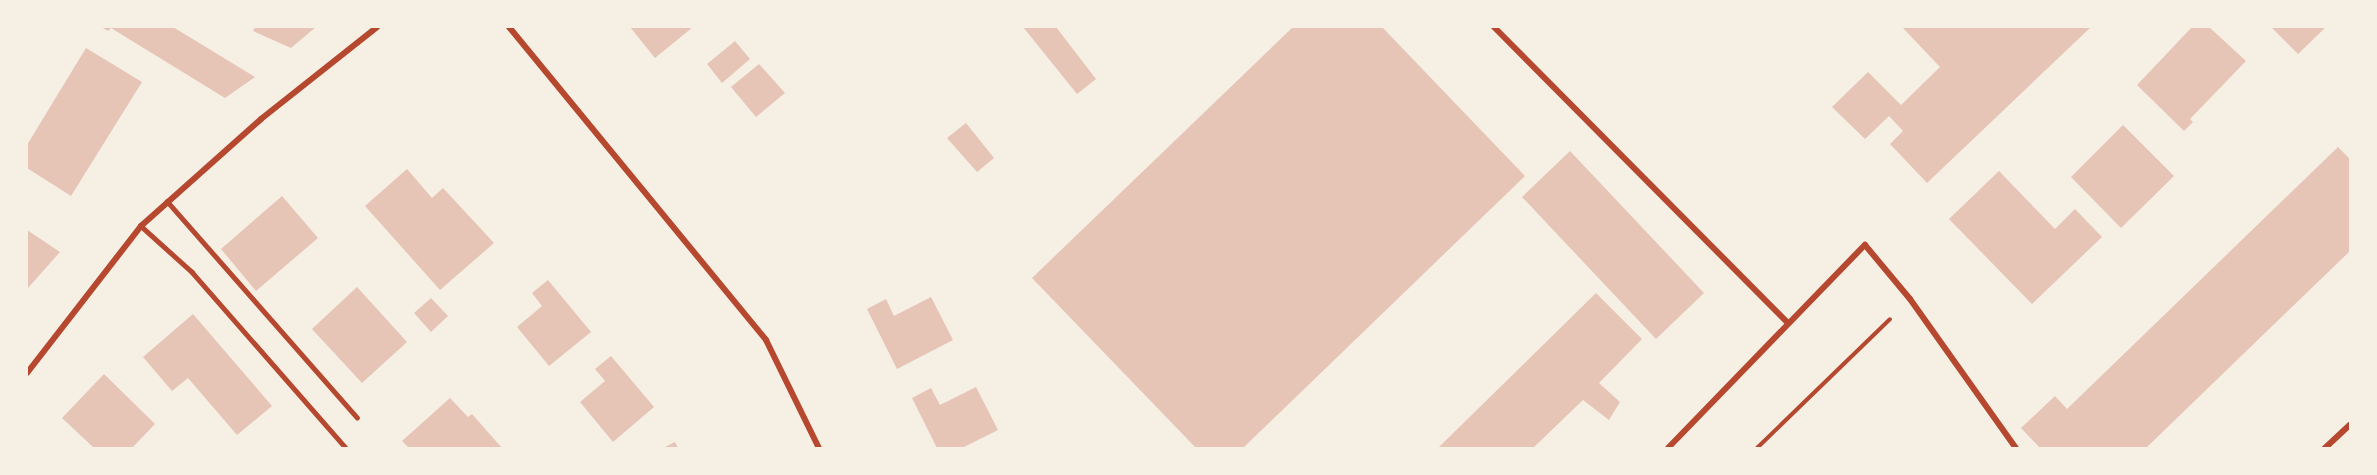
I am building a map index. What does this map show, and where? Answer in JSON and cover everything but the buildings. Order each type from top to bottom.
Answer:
[{"type":"street","points":[[27,373],[141,226],[167,201],[377,27]]},
{"type":"street","points":[[509,27],[766,340],[819,448]]},
{"type":"street","points":[[1494,27],[1788,323]]},
{"type":"street","points":[[1668,448],[1865,245],[1910,299],[2016,448]]},
{"type":"street","points":[[2325,448],[2350,425]]},
{"type":"lane","points":[[167,201],[357,417]]},
{"type":"lane","points":[[141,226],[192,272],[346,448]]},
{"type":"path","points":[[1757,448],[1910,299]]}]
